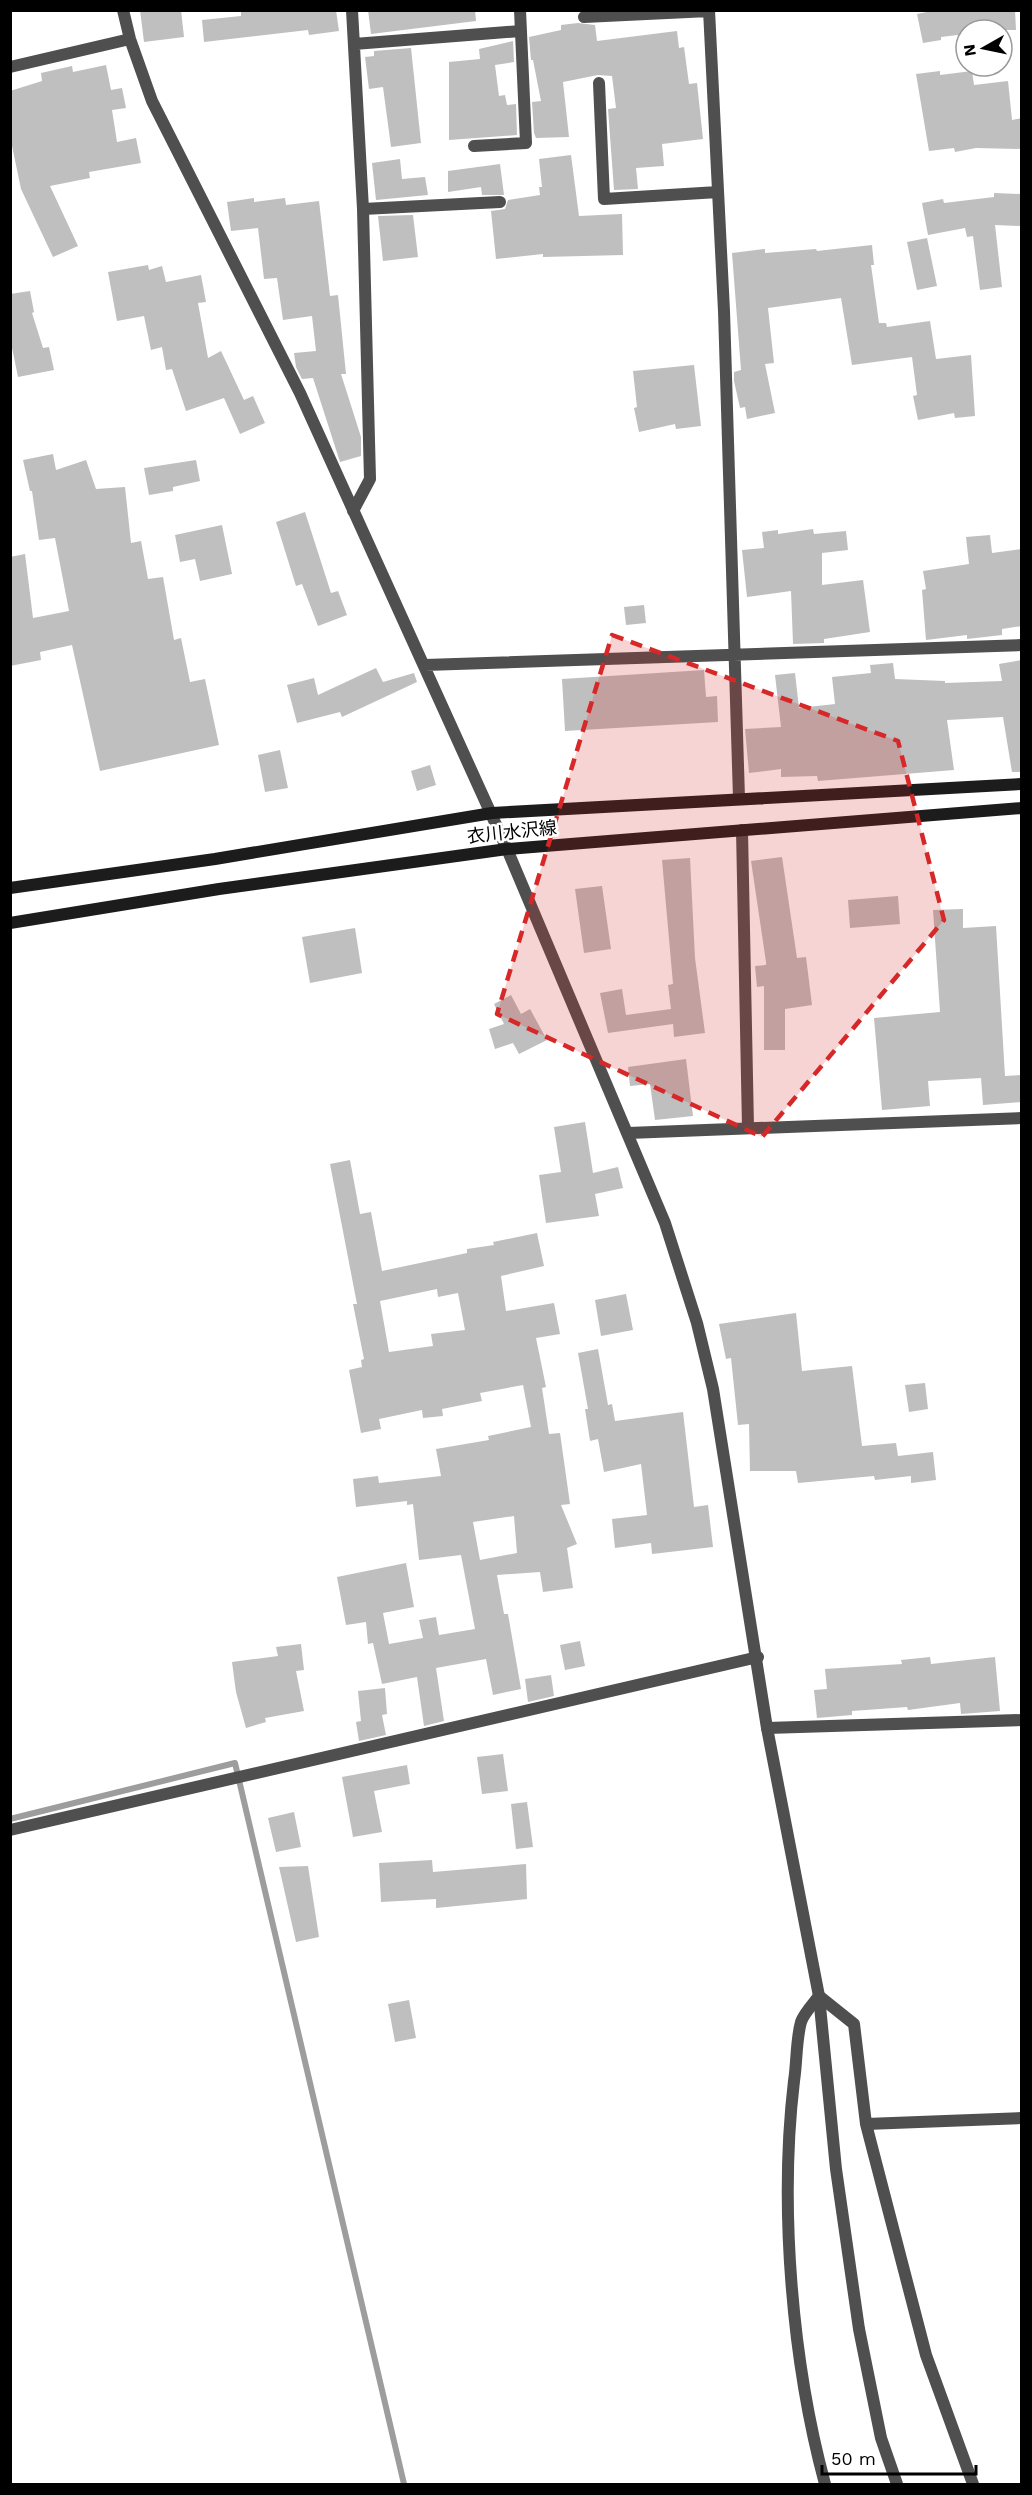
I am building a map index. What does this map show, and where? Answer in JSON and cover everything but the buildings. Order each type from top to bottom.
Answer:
[{"type":"main road","name":"衣川水沢線","points":[[11,887],[215,859],[492,813],[1022,784]]},
{"type":"main road","name":"衣川水沢線","points":[[10,923],[219,889],[507,849],[1022,808]]},
{"type":"street","points":[[123,10],[130,39],[152,101],[300,393],[492,813],[628,1133],[664,1223],[697,1323],[708,1367],[758,1656],[767,1728],[819,1996],[836,2169],[854,2294],[881,2438],[897,2484]]},
{"type":"street","points":[[352,10],[363,209],[370,479],[353,511]]},
{"type":"street","points":[[474,146],[526,143],[520,10]]},
{"type":"street","points":[[584,17],[709,11],[736,656],[739,798]]},
{"type":"street","points":[[354,44],[521,31]]},
{"type":"street","points":[[10,67],[130,39]]},
{"type":"street","points":[[598,83],[604,199],[718,192]]},
{"type":"street","points":[[363,209],[500,202]]},
{"type":"street","points":[[425,665],[1022,645]]},
{"type":"street","points":[[742,830],[748,1127]]},
{"type":"street","points":[[628,1133],[1022,1118]]},
{"type":"street","points":[[10,1830],[758,1656]]},
{"type":"street","points":[[767,1728],[1022,1720]]},
{"type":"street","points":[[819,1996],[854,2024],[866,2124],[926,2355],[973,2484]]},
{"type":"street","points":[[819,1996],[802,2020],[790,2120],[789,2201],[796,2323],[811,2433],[825,2484]]},
{"type":"street","points":[[866,2124],[1022,2118]]},
{"type":"highlighted area","points":[[612,635],[898,741],[944,920],[762,1137],[497,1014]]},
{"type":"waterway","points":[[10,1819],[235,1763],[404,2484]]}]
